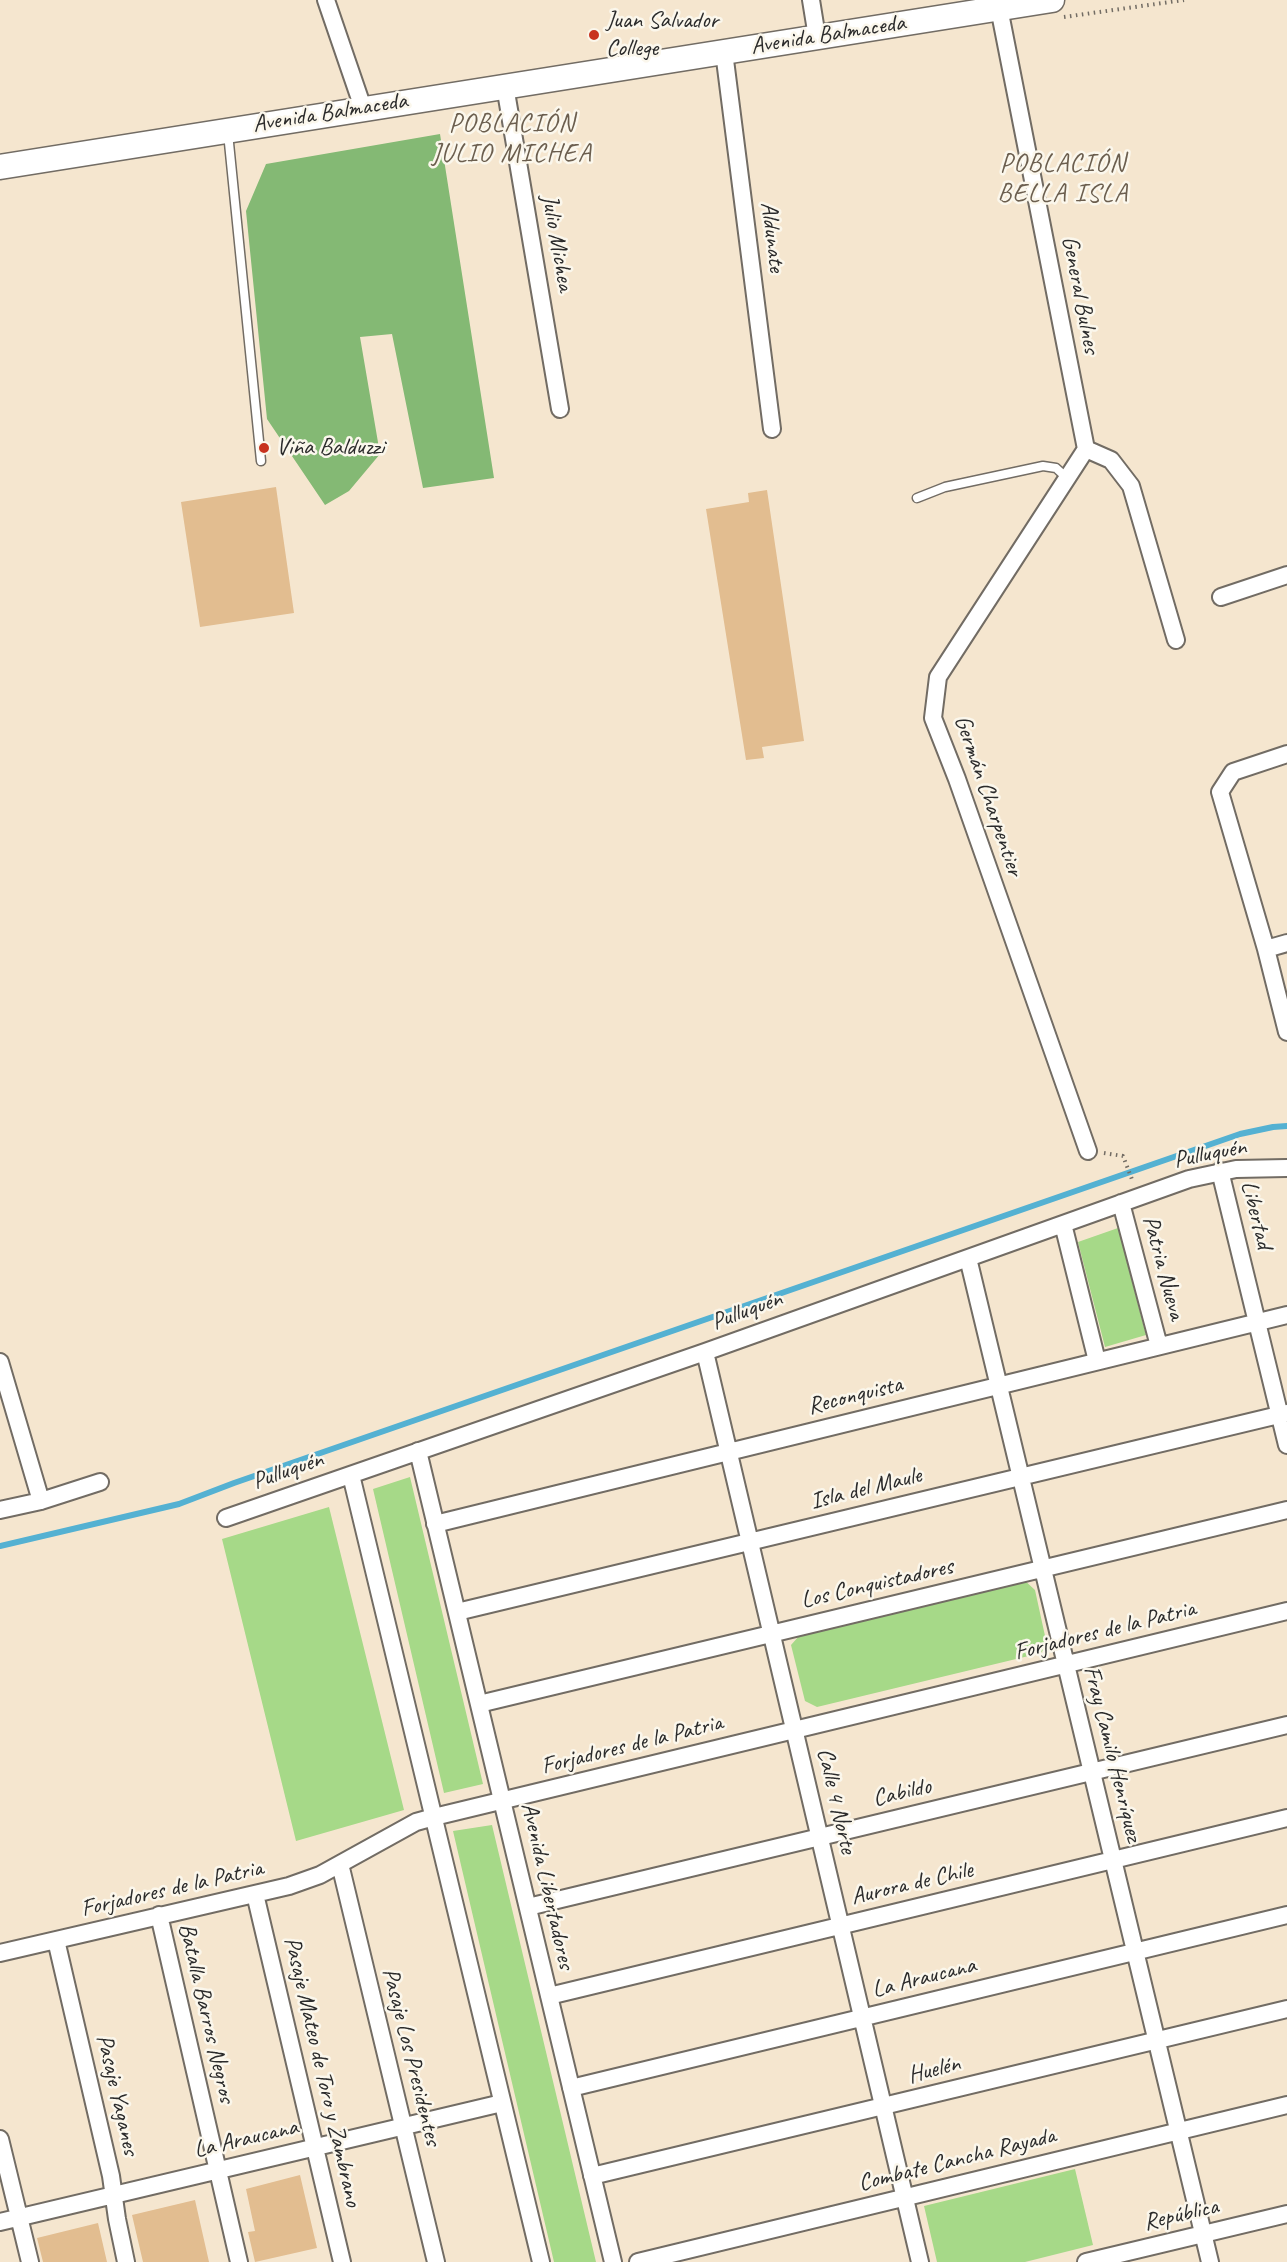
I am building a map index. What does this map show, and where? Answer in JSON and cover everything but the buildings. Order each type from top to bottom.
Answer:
[{"type":"main road","name":"Avenida Balmaceda","points":[[0,167],[1052,0]]},
{"type":"street","points":[[326,0],[363,108]]},
{"type":"street","points":[[811,0],[817,37]]},
{"type":"street","name":"General Bulnes","points":[[999,8],[1086,449]]},
{"type":"street","name":"Aldunate","points":[[724,52],[772,429]]},
{"type":"street","name":"Julio Michea","points":[[506,86],[560,409]]},
{"type":"street","points":[[1086,449],[1111,460],[1131,486],[1176,640]]},
{"type":"street","name":"Germán Charpentier","points":[[1086,449],[938,677],[933,718],[961,790],[1088,1151]]},
{"type":"street","points":[[1221,597],[1287,575]]},
{"type":"street","points":[[1287,754],[1233,771],[1220,792],[1266,949],[1287,1032]]},
{"type":"street","points":[[1266,949],[1287,943]]},
{"type":"street","name":"Pulluquén","points":[[226,1518],[705,1352],[1189,1179],[1220,1171],[1287,1168]]},
{"type":"street","name":"Libertad","points":[[1220,1171],[1257,1322],[1283,1414],[1287,1446]]},
{"type":"street","name":"Patria Nueva","points":[[1121,1203],[1159,1346]]},
{"type":"street","points":[[1063,1224],[1097,1361]]},
{"type":"street","name":"Fray Camilo Henríquez","points":[[968,1258],[1210,2262]]},
{"type":"street","name":"Reconquista","points":[[435,1524],[1287,1315]]},
{"type":"street","name":"Calle 4 Norte","points":[[705,1352],[920,2262]]},
{"type":"street","points":[[1,1367],[41,1501]]},
{"type":"street","name":"Isla del Maule","points":[[457,1612],[1283,1414]]},
{"type":"street","name":"Avenida Libertadores","points":[[418,1452],[613,2262]]},
{"type":"street","points":[[351,1475],[541,2262]]},
{"type":"street","points":[[0,1510],[41,1501],[100,1482]]},
{"type":"street","name":"Los Conquistadores","points":[[479,1704],[1287,1510]]},
{"type":"street","name":"Forjadores de la Patria","points":[[0,1953],[304,1881],[416,1822],[434,1817],[1287,1611]]},
{"type":"street","name":"Cabildo","points":[[528,1906],[1287,1725]]},
{"type":"street","name":"Aurora de Chile","points":[[549,1996],[1287,1818]]},
{"type":"street","name":"Pasaje Los Presidentes","points":[[340,1864],[436,2262]]},
{"type":"street","name":"Pasaje Mateo de Toro y Zambrano","points":[[255,1894],[342,2262]]},
{"type":"street","name":"Batalla Barros Negros","points":[[159,1915],[239,2262]]},
{"type":"street","name":"La Araucana","points":[[571,2088],[1287,1915]]},
{"type":"street","name":"Pasaje Yaganes","points":[[56,1940],[111,2175],[126,2262]]},
{"type":"street","name":"Huelén","points":[[592,2176],[1287,2009]]},
{"type":"street","name":"La Araucana","points":[[0,2222],[502,2103]]},
{"type":"street","name":"Combate Cancha Rayada","points":[[638,2262],[1287,2106]]},
{"type":"street","points":[[0,2139],[30,2262]]},
{"type":"street","name":"República","points":[[1086,2262],[1287,2214]]},
{"type":"lane","points":[[227,130],[261,461]]},
{"type":"lane","points":[[917,498],[945,487],[1043,466],[1056,468],[1067,478]]},
{"type":"path","points":[[1123,1156],[1130,1176]]},
{"type":"green space","points":[[440,134],[494,478],[423,488],[392,334],[360,337],[380,454],[349,491],[325,505],[267,419],[246,211],[266,164]]},
{"type":"green space","points":[[1118,1228],[1146,1335],[1105,1347],[1078,1242]]},
{"type":"green space","points":[[410,1477],[483,1784],[444,1793],[373,1489]]},
{"type":"green space","points":[[329,1507],[404,1810],[296,1841],[222,1539]]},
{"type":"green space","points":[[1022,1578],[1035,1590],[1047,1645],[1041,1653],[817,1707],[805,1701],[791,1645],[799,1636]]},
{"type":"green space","points":[[492,1825],[596,2262],[554,2262],[453,1831]]},
{"type":"green space","points":[[1075,2169],[1093,2245],[1025,2262],[937,2262],[924,2206]]},
{"type":"waterway","points":[[0,1546],[179,1504],[1240,1134],[1287,1126]]},
{"type":"place","name":"Juan Salvador College","points":[[594,35]]},
{"type":"place","name":"Viña Balduzzi","points":[[264,448]]},
{"type":"district","name":"POBLACIÓN JULIO MICHEA","points":[[512,139]]},
{"type":"district","name":"POBLACIÓN BELLA ISLA","points":[[1063,179]]}]
